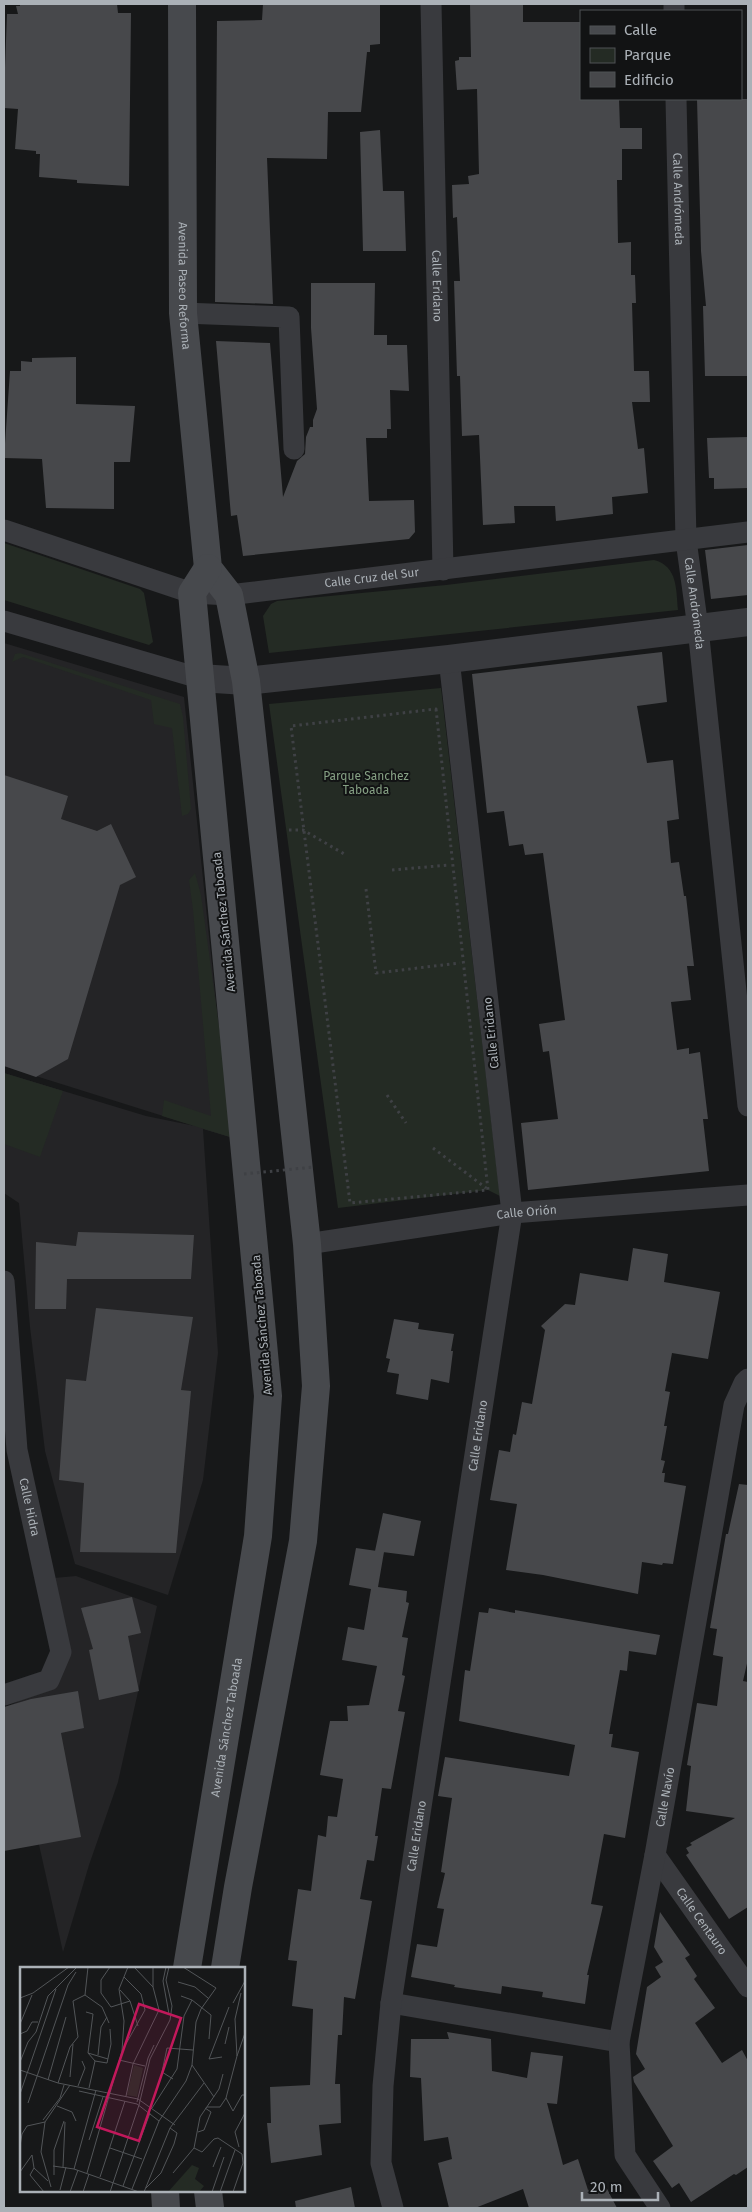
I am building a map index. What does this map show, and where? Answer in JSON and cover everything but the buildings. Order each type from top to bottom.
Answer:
[{"type":"main road","name":"Avenida Paseo Reforma","points":[[182,4],[183,314],[208,568]]},
{"type":"main road","points":[[199,678],[192,593],[208,568],[230,595],[246,681],[307,1244],[316,1386],[303,1541],[238,1887],[225,1967]]},
{"type":"main road","name":"Avenida Sánchez Taboada","points":[[187,1967],[258,1536],[268,1396],[199,678]]},
{"type":"main road","points":[[165,2192],[166,2208]]},
{"type":"main road","points":[[208,2192],[210,2208]]},
{"type":"street","name":"Calle Eridano","points":[[431,4],[443,570]]},
{"type":"street","name":"Calle Andrómeda","points":[[676,100],[686,540],[698,628],[748,1106]]},
{"type":"street","points":[[183,314],[289,317],[294,449]]},
{"type":"street","name":"Calle Cruz del Sur","points":[[4,530],[192,593],[230,595],[748,532]]},
{"type":"street","points":[[4,621],[199,678],[246,681],[449,659],[748,622]]},
{"type":"street","name":"Calle Eridano","points":[[393,2208],[381,2163],[383,2086],[391,2003],[512,1212],[449,659]]},
{"type":"street","name":"Calle Orión","points":[[307,1244],[512,1212],[748,1195]]},
{"type":"street","name":"Calle Hidra","points":[[4,1281],[17,1450],[61,1652],[49,1680],[4,1695]]},
{"type":"street","name":"Calle Navío","points":[[660,2208],[625,2155],[619,2042],[655,1855],[734,1405],[744,1383],[748,1380]]},
{"type":"street","name":"Calle Centauro","points":[[655,1855],[748,1987]]},
{"type":"street","points":[[391,2003],[619,2042]]},
{"type":"path","points":[[436,709],[488,1190],[350,1204],[290,726],[436,709]]},
{"type":"path","points":[[262,831],[303,830],[346,855]]},
{"type":"path","points":[[392,870],[452,865]]},
{"type":"path","points":[[366,889],[376,972],[463,963]]},
{"type":"path","points":[[387,1096],[406,1123]]},
{"type":"path","points":[[433,1148],[488,1190]]},
{"type":"path","points":[[244,1174],[314,1167]]},
{"type":"shaded area","points":[[4,643],[184,697],[230,1137],[203,1129],[218,1353],[203,1480],[168,1595],[75,1564],[45,1451],[30,1327],[19,1203],[4,1193],[4,1073],[146,1116],[195,1126],[4,1066]]},
{"type":"shaded area","points":[[76,1576],[157,1606],[118,1782],[89,1865],[63,1952],[8,1706],[52,1685],[54,1578]]},
{"type":"green space","points":[[4,543],[140,589],[144,593],[153,642],[149,645],[4,600]]},
{"type":"green space","points":[[654,560],[662,563],[672,573],[676,587],[678,610],[269,653],[263,616],[271,604],[277,601],[446,585]]},
{"type":"green space","points":[[20,653],[180,704],[183,717],[191,809],[188,814],[182,816],[172,728],[154,724],[151,700],[23,657],[12,662],[15,654]]},
{"type":"green space","name":"Parque Sanchez Taboada","points":[[441,688],[500,1196],[488,1190],[338,1208],[269,704]]},
{"type":"green space","points":[[195,873],[201,895],[222,1048],[230,1137],[162,1116],[164,1100],[211,1116],[189,880]]},
{"type":"green space","points":[[4,1073],[63,1091],[40,1157],[4,1144]]}]
